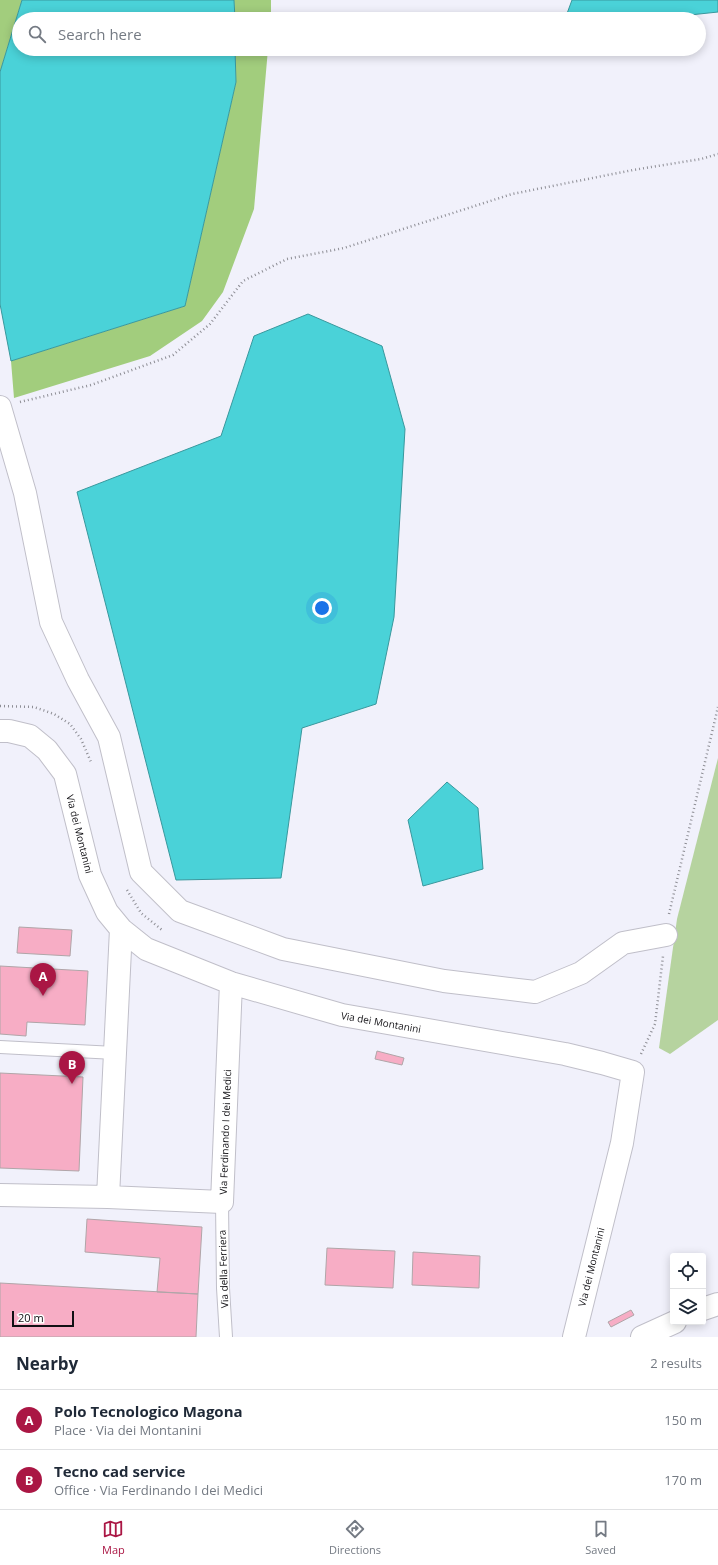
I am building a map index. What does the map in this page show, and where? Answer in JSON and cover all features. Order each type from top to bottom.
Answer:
[{"type":"street","points":[[8,405],[51,622],[78,680],[109,737],[141,872],[180,910],[283,949],[444,981],[535,992],[581,973],[623,943],[666,935]]},
{"type":"street","name":"Via dei Montanini","points":[[0,731],[9,731],[30,736],[47,750],[65,774],[90,876],[106,912],[121,929],[146,948],[231,984],[342,1015],[565,1054],[632,1072],[622,1143],[574,1337]]},
{"type":"street","points":[[108,1197],[121,929]]},
{"type":"street","name":"Via Ferdinando I dei Medici","points":[[0,1195],[108,1197],[222,1202],[231,984]]},
{"type":"street","points":[[706,1308],[718,1304]]},
{"type":"street","points":[[642,1337],[670,1324]]},
{"type":"lane","points":[[0,1047],[115,1053]]},
{"type":"lane","name":"Via della Ferriera","points":[[222,1202],[223,1288],[226,1337]]},
{"type":"path","points":[[8,405],[91,385],[173,355],[210,324],[243,281],[287,259],[344,248],[512,194],[633,170],[701,159],[718,154]]},
{"type":"path","points":[[0,706],[34,707],[54,714],[70,724],[82,739],[94,768]]},
{"type":"path","points":[[632,1072],[655,1024],[669,907],[718,707]]},
{"type":"path","points":[[124,883],[129,896],[140,913],[160,930],[167,932]]},
{"type":"green space","points":[[0,0],[22,0],[18,12],[12,12],[12,33],[0,72]]},
{"type":"green space","points":[[234,0],[271,0],[271,12],[235,12]]},
{"type":"green space","points":[[235,56],[267,56],[254,209],[223,292],[202,321],[150,356],[14,398],[11,361],[185,306],[236,82]]},
{"type":"green space","points":[[718,758],[718,1020],[670,1054],[659,1048],[677,919]]},
{"type":"water","points":[[22,0],[234,0],[235,12],[18,12]]},
{"type":"water","points":[[572,0],[718,0],[718,12],[706,13],[706,12],[568,12]]},
{"type":"water","points":[[12,33],[12,56],[235,56],[236,82],[185,306],[11,361],[0,304],[0,72]]},
{"type":"water","points":[[308,314],[382,346],[405,429],[394,617],[376,704],[302,728],[281,878],[176,880],[77,492],[221,436],[254,336]]},
{"type":"water","points":[[447,782],[478,808],[483,869],[423,886],[408,820]]},
{"type":"building","points":[[19,927],[72,930],[70,956],[17,953]]},
{"type":"building","points":[[0,966],[88,971],[85,1025],[27,1022],[26,1036],[0,1034]]},
{"type":"building","points":[[377,1051],[404,1058],[402,1065],[375,1059]]},
{"type":"building","points":[[0,1073],[83,1077],[79,1171],[0,1168]]},
{"type":"building","points":[[87,1219],[202,1227],[198,1294],[157,1292],[160,1258],[85,1252]]},
{"type":"building","points":[[327,1248],[395,1251],[393,1288],[325,1285]]},
{"type":"building","points":[[413,1252],[480,1256],[479,1288],[412,1285]]},
{"type":"building","points":[[0,1283],[198,1294],[196,1337],[0,1337]]},
{"type":"building","points":[[631,1310],[634,1315],[611,1327],[608,1322]]},
{"type":"place","name":"Polo Tecnologico Magona","points":[[43,996]]},
{"type":"place","name":"Tecno cad service","points":[[72,1084]]}]
